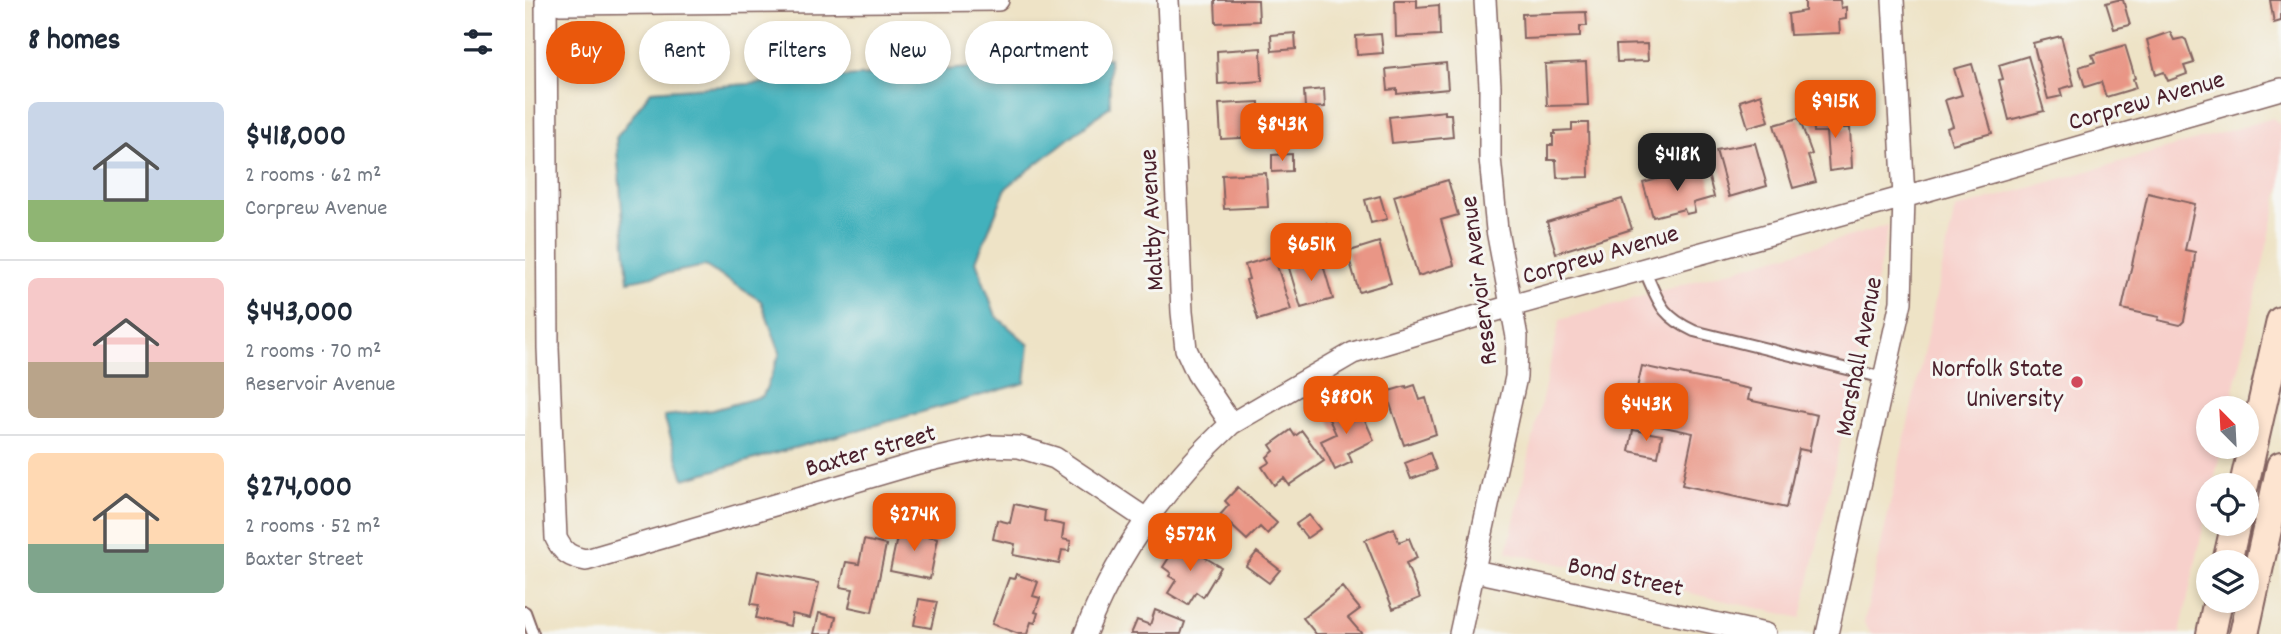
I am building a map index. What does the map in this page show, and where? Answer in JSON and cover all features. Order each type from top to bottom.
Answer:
[{"type":"main road","points":[[2247,473],[2281,321]]},
{"type":"main road","points":[[2243,634],[2281,466]]},
{"type":"main road","points":[[2211,634],[2215,613]]},
{"type":"street","points":[[548,0],[561,4],[998,0]]},
{"type":"street","name":"Baxter Street","points":[[548,0],[548,348],[556,538],[562,550],[573,558],[586,560],[918,463],[991,446],[1019,447],[1055,458],[1146,519]]},
{"type":"street","name":"Maltby Avenue","points":[[1168,0],[1186,349],[1197,373],[1231,424]]},
{"type":"street","name":"Reservoir Avenue","points":[[1460,634],[1516,377],[1517,337],[1497,230],[1490,158],[1490,86],[1485,0]]},
{"type":"street","name":"Marshall Avenue","points":[[1827,634],[1901,302],[1904,197],[1893,0]]},
{"type":"street","name":"Corprew Avenue","points":[[1085,634],[1102,593],[1128,545],[1178,479],[1231,424],[1353,353],[2281,89]]},
{"type":"street","name":"Bond Street","points":[[1475,571],[1765,634]]},
{"type":"lane","points":[[1644,269],[1662,309],[1675,322],[1695,331],[1884,378]]},
{"type":"lane","points":[[525,612],[533,634]]},
{"type":"shaded area","name":"Norfolk State University","points":[[2273,118],[2281,126],[2281,185],[2233,396],[2196,396],[2196,459],[2219,459],[2216,473],[2196,473],[2196,536],[2201,536],[2196,550],[2180,634],[1871,634],[1864,623],[1955,209]]},
{"type":"shaded area","name":"Norfolk State University","points":[[1889,225],[1801,618],[1507,552],[1560,320]]},
{"type":"water","points":[[965,68],[965,84],[1110,84],[1110,106],[1006,188],[976,261],[996,316],[1029,345],[1025,383],[684,479],[664,416],[713,410],[763,396],[780,353],[761,301],[705,266],[628,281],[616,138],[651,91],[748,84],[851,84],[851,77],[865,76],[865,84],[951,84],[951,69]]},
{"type":"building","points":[[1215,0],[1258,0],[1259,21],[1216,23]]},
{"type":"building","points":[[1395,0],[1417,0],[1417,7],[1439,5],[1440,35],[1396,37]]},
{"type":"building","points":[[1805,0],[1840,0],[1841,8],[1846,7],[1846,19],[1839,20],[1840,33],[1790,35],[1788,14],[1805,11]]},
{"type":"building","points":[[2123,0],[2130,25],[2114,29],[2106,3]]},
{"type":"building","points":[[2270,0],[2281,0],[2281,21],[2274,23]]},
{"type":"building","points":[[1586,12],[1587,26],[1580,26],[1580,37],[1523,39],[1522,14]]},
{"type":"building","points":[[2170,32],[2174,40],[2186,40],[2194,63],[2184,66],[2187,74],[2168,81],[2164,72],[2156,75],[2147,40]]},
{"type":"building","points":[[1295,33],[1296,49],[1272,51],[1271,35]]},
{"type":"building","points":[[1381,34],[1383,53],[1357,55],[1356,36]]},
{"type":"building","points":[[2061,36],[2074,85],[2060,89],[2062,96],[2048,99],[2033,43]]},
{"type":"building","points":[[1647,44],[1648,61],[1617,62],[1616,45]]},
{"type":"building","points":[[2125,45],[2136,88],[2106,97],[2101,82],[2085,87],[2079,67],[2095,62],[2092,55]]},
{"type":"building","points":[[1261,48],[1262,81],[1218,84],[1217,51]]},
{"type":"building","points":[[2028,56],[2044,111],[2009,120],[1999,80],[2003,79],[1999,65]]},
{"type":"building","points":[[1586,62],[1588,105],[1547,106],[1545,64]]},
{"type":"building","points":[[1446,63],[1448,89],[1397,94],[1397,89],[1388,90],[1386,69]]},
{"type":"building","points":[[1972,64],[1992,133],[1952,144],[1947,128],[1953,126],[1945,100],[1962,95],[1954,69]]},
{"type":"building","points":[[1324,89],[1325,107],[1305,108],[1304,91]]},
{"type":"building","points":[[1761,94],[1769,121],[1748,127],[1740,101]]},
{"type":"building","points":[[1259,102],[1259,117],[1278,116],[1279,136],[1221,139],[1219,104]]},
{"type":"building","points":[[1820,109],[1821,115],[1841,114],[1842,128],[1850,128],[1852,168],[1829,171],[1826,132],[1814,132],[1813,110]]},
{"type":"building","points":[[1445,111],[1445,114],[1451,114],[1453,137],[1392,143],[1389,117]]},
{"type":"building","points":[[1799,118],[1812,154],[1808,156],[1816,182],[1793,188],[1774,125]]},
{"type":"building","points":[[1572,123],[1588,123],[1589,177],[1557,178],[1556,160],[1548,160],[1548,145],[1553,145],[1555,131],[1572,130]]},
{"type":"building","points":[[1755,143],[1767,186],[1729,197],[1716,150]]},
{"type":"building","points":[[1292,154],[1292,171],[1272,172],[1272,155]]},
{"type":"building","points":[[1690,170],[1692,178],[1708,174],[1714,197],[1693,203],[1695,212],[1686,214],[1684,209],[1653,217],[1643,183]]},
{"type":"building","points":[[1266,173],[1268,207],[1224,209],[1222,175]]},
{"type":"building","points":[[1448,180],[1458,215],[1441,220],[1454,265],[1418,276],[1394,196]]},
{"type":"building","points":[[2148,193],[2195,204],[2185,250],[2195,252],[2194,266],[2184,321],[2180,325],[2158,320],[2159,317],[2122,309]]},
{"type":"building","points":[[1380,196],[1387,219],[1371,223],[1365,200]]},
{"type":"building","points":[[1622,199],[1632,229],[1556,253],[1547,222]]},
{"type":"building","points":[[1326,224],[1333,247],[1318,252],[1310,229]]},
{"type":"building","points":[[1379,242],[1391,283],[1359,292],[1347,252]]},
{"type":"building","points":[[1274,256],[1291,310],[1258,320],[1246,280],[1249,279],[1245,265]]},
{"type":"building","points":[[1321,258],[1333,299],[1301,308],[1289,268]]},
{"type":"building","points":[[1642,366],[1750,389],[1748,400],[1817,415],[1809,451],[1799,449],[1786,508],[1682,485],[1693,433],[1645,423],[1652,392],[1637,388]]},
{"type":"building","points":[[1415,385],[1420,400],[1426,398],[1436,434],[1404,445],[1386,392]]},
{"type":"building","points":[[1359,407],[1374,440],[1348,453],[1352,462],[1335,470],[1321,441],[1336,434],[1327,415],[1343,408],[1345,413]]},
{"type":"building","points":[[1291,430],[1295,436],[1302,431],[1324,461],[1289,485],[1284,478],[1274,485],[1262,467],[1270,462],[1267,457],[1274,451],[1270,445]]},
{"type":"building","points":[[1633,430],[1662,435],[1658,457],[1629,451]]},
{"type":"building","points":[[1430,453],[1436,470],[1411,479],[1405,463]]},
{"type":"building","points":[[1238,487],[1277,523],[1267,534],[1260,527],[1247,540],[1220,515],[1229,505],[1225,501]]},
{"type":"building","points":[[1014,504],[1045,511],[1044,521],[1064,525],[1062,539],[1071,541],[1069,551],[1062,550],[1059,564],[1013,555],[1015,544],[993,539],[997,520],[1010,523]]},
{"type":"building","points":[[1309,515],[1320,529],[1307,538],[1296,524]]},
{"type":"building","points":[[915,525],[928,528],[927,536],[938,538],[930,579],[890,571],[899,528],[913,531]]},
{"type":"building","points":[[1394,528],[1399,542],[1409,538],[1417,558],[1406,563],[1420,598],[1393,609],[1365,540]]},
{"type":"building","points":[[864,540],[886,545],[872,612],[849,607],[853,589],[840,587],[846,562],[859,564]]},
{"type":"building","points":[[1179,542],[1221,567],[1203,597],[1196,592],[1188,605],[1168,593],[1176,580],[1169,576],[1171,573],[1163,567]]},
{"type":"building","points":[[1257,552],[1280,570],[1269,583],[1246,566]]},
{"type":"building","points":[[758,571],[819,583],[810,618],[792,614],[790,626],[756,618],[759,605],[751,604]]},
{"type":"building","points":[[1016,574],[1038,582],[1033,596],[1040,598],[1035,612],[1038,613],[1027,634],[1019,634],[992,624],[1009,578],[1014,579]]},
{"type":"building","points":[[1342,587],[1360,609],[1348,618],[1362,634],[1316,634],[1303,618]]},
{"type":"building","points":[[919,599],[937,602],[931,628],[914,625]]},
{"type":"building","points":[[1155,610],[1185,622],[1181,634],[1131,634],[1137,620],[1150,625]]},
{"type":"building","points":[[819,613],[836,617],[832,634],[814,634]]},
{"type":"place","name":"Norfolk State University","points":[[2077,382]]}]
